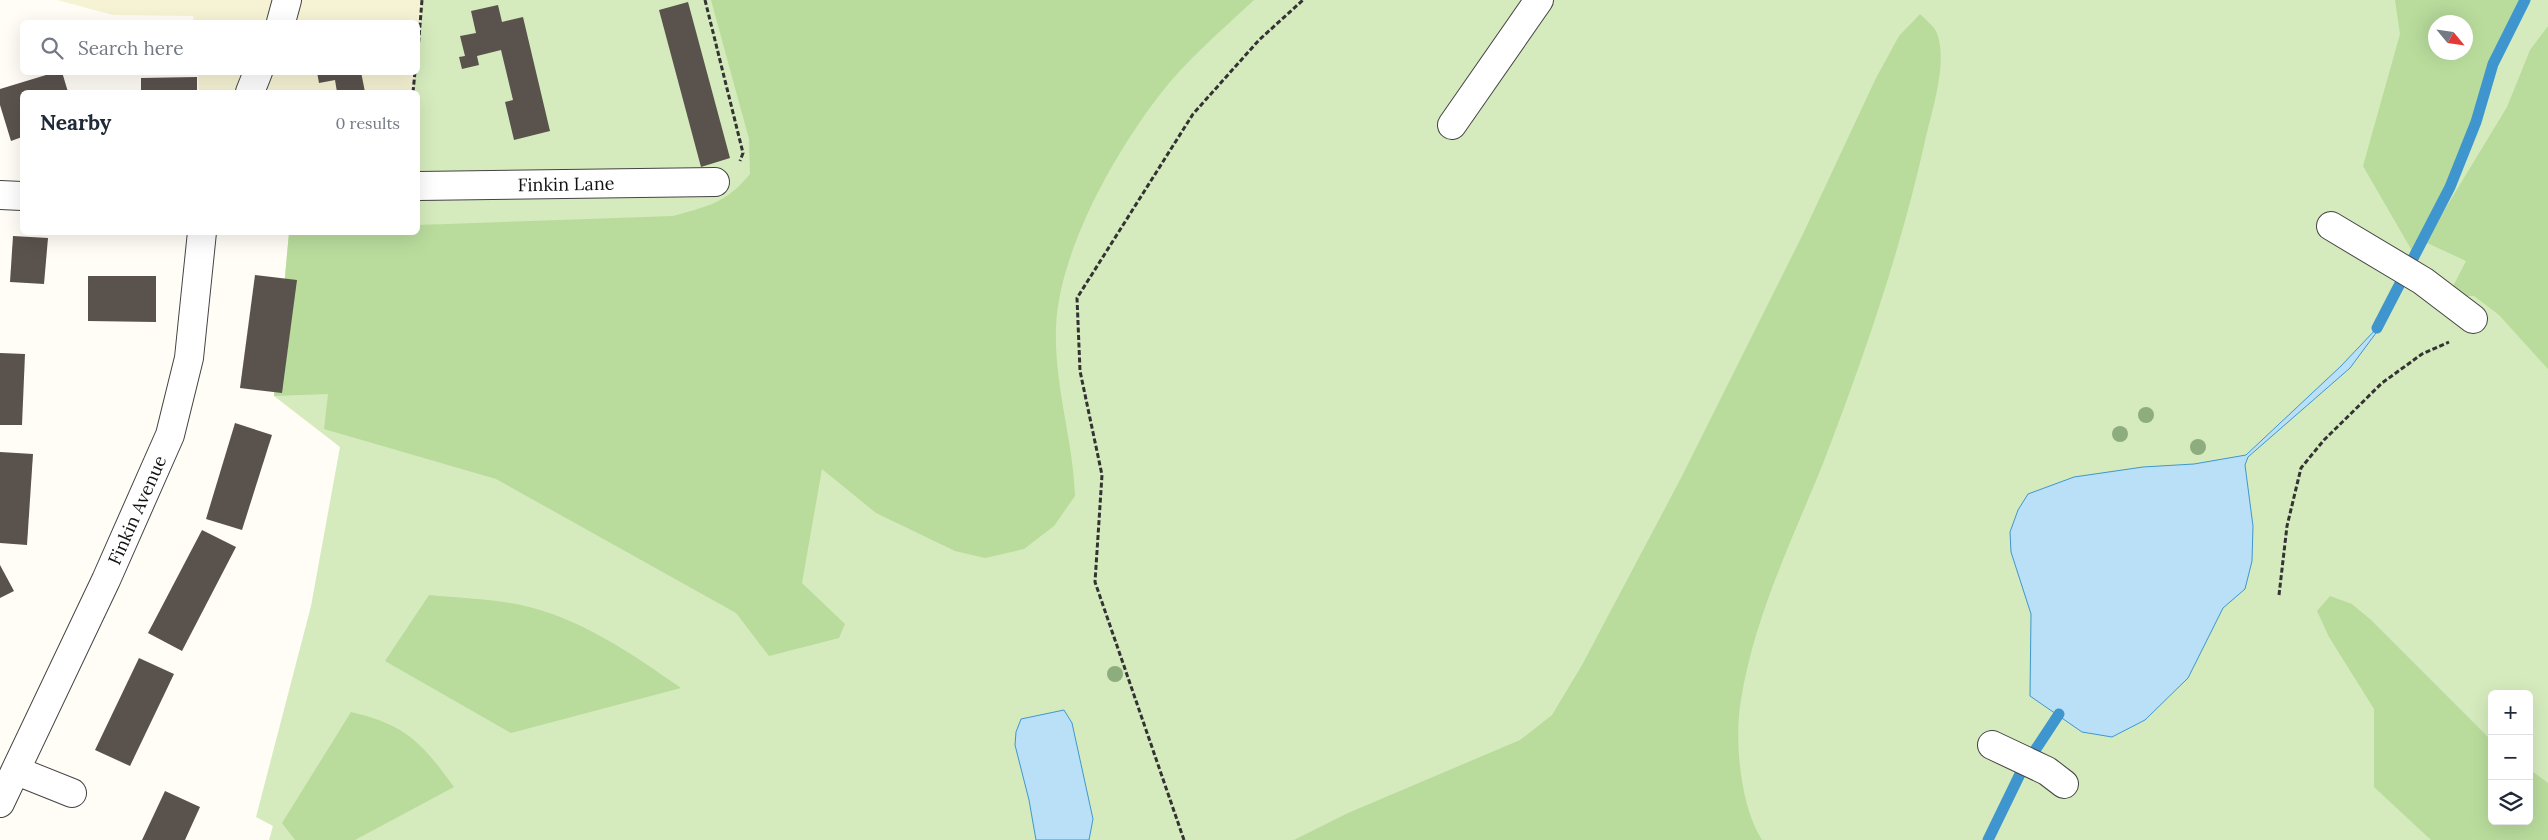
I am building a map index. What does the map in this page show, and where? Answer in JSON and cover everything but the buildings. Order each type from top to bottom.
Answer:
[{"type":"street","points":[[282,20],[287,0]]},
{"type":"street","points":[[1452,125],[1539,0]]},
{"type":"street","points":[[251,90],[257,75]]},
{"type":"street","name":"Finkin Lane","points":[[420,186],[715,182]]},
{"type":"street","points":[[0,196],[20,196]]},
{"type":"street","points":[[2331,226],[2423,281],[2473,319]]},
{"type":"street","name":"Finkin Avenue","points":[[0,803],[106,580],[170,435],[189,358],[202,235]]},
{"type":"street","points":[[1998,748],[2056,777]]},
{"type":"street","points":[[16,771],[72,793]]},
{"type":"path","points":[[420,25],[422,0]]},
{"type":"path","points":[[705,0],[743,152],[737,170],[727,180],[715,182]]},
{"type":"path","points":[[1184,840],[1095,582],[1102,476],[1080,371],[1077,298],[1193,114],[1259,40],[1303,0]]},
{"type":"path","points":[[414,90],[415,75]]},
{"type":"path","points":[[2279,595],[2287,526],[2301,468],[2324,440],[2382,383],[2422,354],[2454,339]]},
{"type":"shaded area","points":[[57,0],[422,0],[420,25],[420,20],[194,20],[193,16],[113,15]]},
{"type":"shaded area","points":[[198,75],[415,75],[413,90],[199,90]]},
{"type":"green space","points":[[422,0],[2548,0],[2548,840],[269,840],[273,826],[256,817],[311,606],[340,447],[274,396],[289,235],[420,235],[420,90],[413,90],[415,75],[420,75]]},
{"type":"green space","points":[[711,0],[1254,0],[1192,59],[1158,97],[1107,176],[1091,206],[1078,237],[1059,298],[1056,327],[1058,370],[1074,475],[1075,496],[1054,526],[1024,549],[985,558],[955,551],[876,513],[822,469],[802,583],[845,624],[839,638],[769,656],[736,613],[496,479],[324,429],[328,394],[274,396],[289,235],[420,235],[420,225],[673,216],[706,206],[724,198],[741,184],[750,174],[749,139]]},
{"type":"green space","points":[[2395,0],[2525,0],[2493,64],[2476,122],[2450,187],[2415,256],[2363,166],[2400,34]]},
{"type":"green space","points":[[1920,14],[1937,33],[1941,58],[1940,72],[1935,101],[1905,222],[1853,382],[1824,461],[1765,608],[1755,638],[1741,700],[1738,734],[1741,772],[1748,809],[1754,826],[1762,840],[1294,840],[1348,813],[1520,740],[1552,715],[1582,665],[1681,478],[1802,236],[1876,78],[1899,36]]},
{"type":"green space","points":[[2548,26],[2548,369],[2499,315],[2474,296],[2448,296],[2466,261],[2425,242],[2507,107],[2530,50]]},
{"type":"green space","points":[[429,595],[510,603],[543,611],[585,628],[625,650],[681,688],[511,733],[385,661]]},
{"type":"green space","points":[[2330,596],[2352,604],[2371,620],[2488,737],[2488,825],[2533,825],[2533,772],[2548,783],[2548,840],[2431,840],[2374,787],[2374,709],[2329,637],[2317,611]]},
{"type":"green space","points":[[351,712],[386,723],[411,738],[432,758],[454,787],[355,840],[295,840],[282,823]]},
{"type":"water","points":[[2377,328],[2376,333],[2350,368],[2248,457],[2245,465],[2253,526],[2252,561],[2245,589],[2223,608],[2188,678],[2145,720],[2112,737],[2082,732],[2030,696],[2031,614],[2011,552],[2010,532],[2018,510],[2028,494],[2074,477],[2143,467],[2194,464],[2246,455],[2341,366]]},
{"type":"water","points":[[1064,710],[1072,723],[1093,819],[1089,840],[1036,840],[1029,800],[1015,745],[1016,732],[1021,719]]},
{"type":"waterway","points":[[2377,328],[2450,187],[2476,122],[2493,64],[2525,0]]},
{"type":"waterway","points":[[1988,840],[2022,770],[2059,714]]}]
